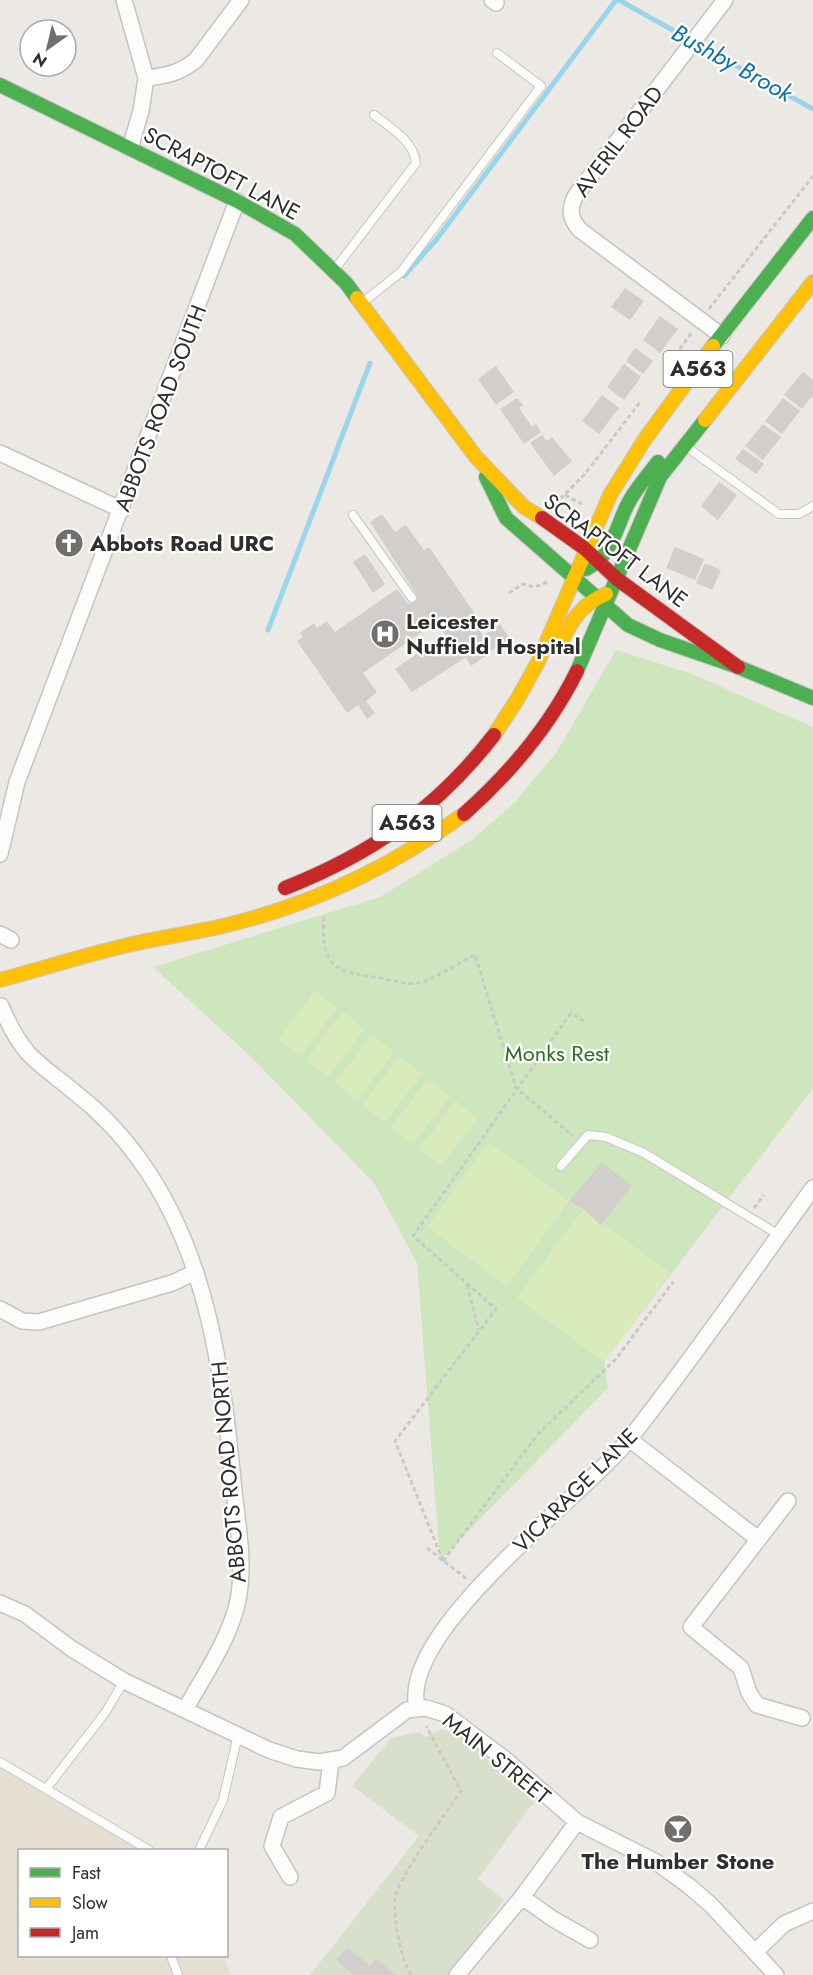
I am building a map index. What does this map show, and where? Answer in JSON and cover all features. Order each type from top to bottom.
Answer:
[{"type":"main road","name":"SCRAPTOFT LANE","points":[[0,85],[237,201],[294,234],[334,270],[362,303],[476,457],[524,507],[584,548],[599,562],[617,593],[638,595],[738,667]]},
{"type":"main road","name":"A563","points":[[272,893],[359,857],[418,816],[456,779],[502,723],[527,684],[594,526],[633,456],[813,218]]},
{"type":"main road","name":"A563","points":[[0,980],[134,944],[245,921],[321,896],[372,875],[428,842],[482,800],[539,735],[562,699],[597,624],[599,603],[617,593],[643,510],[660,477],[813,282]]},
{"type":"main road","points":[[524,507],[574,574],[599,562],[642,482],[661,458],[681,448]]},
{"type":"main road","name":"SCRAPTOFT LANE","points":[[476,457],[506,518],[548,558],[574,574],[599,603],[628,625],[660,640],[738,667],[813,698]]},
{"type":"main road","points":[[594,526],[595,547],[599,562]]},
{"type":"main road","points":[[617,593],[660,640]]},
{"type":"main road","points":[[456,779],[497,749],[508,736],[545,678],[572,619],[582,606],[599,603]]},
{"type":"main road","name":"A563","points":[[134,944],[209,914]]},
{"type":"street","points":[[124,0],[146,78],[141,111],[130,148]]},
{"type":"street","points":[[146,78],[168,76],[188,67],[196,60],[241,0]]},
{"type":"street","name":"AVERIL ROAD","points":[[722,336],[580,230],[574,223],[570,210],[576,195],[725,0]]},
{"type":"street","name":"ABBOTS ROAD SOUTH","points":[[0,854],[17,782],[66,648],[122,510],[237,201]]},
{"type":"street","points":[[0,453],[122,510]]},
{"type":"street","name":"ABBOTS ROAD NORTH","points":[[1,1006],[12,1032],[28,1052],[97,1112],[138,1158],[171,1211],[196,1272],[216,1347],[227,1419],[241,1575],[232,1621],[184,1710]]},
{"type":"street","name":"VICARAGE LANE","points":[[417,1708],[413,1694],[428,1654],[477,1588],[629,1439],[813,1188]]},
{"type":"street","points":[[0,1309],[22,1321],[39,1322],[172,1283],[196,1272]]},
{"type":"street","points":[[629,1439],[758,1539]]},
{"type":"street","points":[[788,1501],[691,1627],[736,1663],[745,1676],[749,1693],[757,1705],[802,1718]]},
{"type":"street","name":"MAIN STREET","points":[[0,1603],[25,1614],[72,1649],[124,1681],[238,1735],[297,1759],[331,1761],[357,1751],[398,1714],[417,1708],[436,1710],[506,1760],[577,1822],[656,1862],[711,1905],[776,1975]]},
{"type":"street","points":[[290,1877],[272,1846],[281,1817],[327,1793],[331,1761]]},
{"type":"street","points":[[457,1975],[522,1897],[577,1822]]},
{"type":"street","points":[[522,1897],[553,1919],[590,1940]]},
{"type":"street","points":[[756,1951],[784,1924],[813,1911]]},
{"type":"lane","points":[[362,303],[401,272],[541,86],[497,53]]},
{"type":"lane","points":[[334,270],[416,163],[415,152],[406,141],[374,115]]},
{"type":"lane","points":[[681,448],[779,514],[799,514],[813,506]]},
{"type":"lane","points":[[353,515],[412,598]]},
{"type":"lane","points":[[561,1166],[588,1135],[606,1137],[625,1144],[779,1235]]},
{"type":"lane","points":[[46,1789],[105,1713],[124,1681]]},
{"type":"lane","points":[[201,1849],[223,1800],[238,1735]]},
{"type":"lane","points":[[0,1762],[146,1849]]},
{"type":"lane","points":[[171,1957],[178,1975]]},
{"type":"path","points":[[660,376],[813,176]]},
{"type":"path","points":[[553,505],[585,474],[646,395]]},
{"type":"path","points":[[565,495],[592,509]]},
{"type":"path","points":[[509,593],[523,584],[534,587],[550,582]]},
{"type":"path","points":[[324,909],[323,945],[328,959],[336,968],[349,974],[417,983],[475,955],[516,1089],[581,1143]]},
{"type":"path","points":[[443,1561],[394,1441],[496,1308],[413,1236],[571,1012],[587,1023]]},
{"type":"path","points":[[443,1561],[538,1434],[616,1359],[673,1282]]},
{"type":"path","points":[[467,1284],[479,1330]]},
{"type":"path","points":[[427,1548],[477,1588]]},
{"type":"path","points":[[411,1975],[402,1961],[395,1897],[420,1851],[461,1791],[417,1708]]},
{"type":"shaded area","points":[[0,1761],[147,1849],[18,1849],[18,1957],[224,1957],[231,1975],[0,1975]]},
{"type":"green space","name":"Monks Rest","points":[[616,650],[692,674],[813,727],[813,1088],[604,1362],[608,1388],[440,1560],[417,1263],[374,1183],[250,1056],[153,967],[380,897],[472,840],[515,802],[556,753]]},
{"type":"green space","points":[[315,991],[337,1008],[300,1056],[278,1039]]},
{"type":"green space","points":[[343,1012],[365,1029],[328,1077],[306,1060]]},
{"type":"green space","points":[[372,1035],[394,1052],[357,1100],[335,1083]]},
{"type":"green space","points":[[399,1057],[422,1074],[385,1122],[362,1105]]},
{"type":"green space","points":[[428,1079],[450,1096],[413,1144],[391,1127]]},
{"type":"green space","points":[[456,1101],[478,1118],[441,1166],[419,1149]]},
{"type":"green space","points":[[489,1142],[569,1201],[507,1286],[427,1227]]},
{"type":"green space","points":[[583,1209],[670,1273],[604,1362],[517,1298]]},
{"type":"green space","points":[[441,1729],[464,1737],[534,1802],[478,1879],[504,1900],[448,1975],[310,1975],[419,1836],[352,1786],[391,1738],[420,1732],[426,1737]]},
{"type":"building","points":[[625,288],[644,301],[630,320],[611,307]]},
{"type":"building","points":[[660,316],[678,329],[660,353],[643,340]]},
{"type":"building","points":[[635,348],[653,361],[643,374],[626,361]]},
{"type":"building","points":[[624,364],[641,377],[624,400],[607,387]]},
{"type":"building","points":[[496,366],[514,392],[496,405],[478,379]]},
{"type":"building","points":[[803,372],[813,380],[813,398],[811,397],[802,409],[784,395]]},
{"type":"building","points":[[602,395],[619,408],[599,434],[582,421]]},
{"type":"building","points":[[517,398],[523,405],[519,408],[532,427],[536,424],[541,432],[524,444],[500,409]]},
{"type":"building","points":[[783,398],[800,411],[782,434],[765,421]]},
{"type":"building","points":[[763,424],[781,437],[763,460],[745,446]]},
{"type":"building","points":[[542,435],[547,441],[552,437],[572,461],[554,476],[530,443]]},
{"type":"building","points":[[743,449],[764,464],[756,474],[735,459]]},
{"type":"building","points":[[719,482],[737,495],[718,520],[701,506]]},
{"type":"building","points":[[382,514],[395,532],[406,525],[424,550],[429,547],[484,627],[480,630],[483,636],[500,624],[510,639],[491,651],[485,642],[480,646],[487,655],[471,666],[466,657],[412,692],[395,669],[440,638],[443,642],[448,639],[434,619],[419,629],[422,632],[363,673],[377,692],[366,701],[375,713],[367,719],[358,705],[347,713],[297,641],[303,637],[300,633],[314,623],[317,628],[327,621],[335,632],[397,589],[408,604],[418,597],[370,522]]},
{"type":"building","points":[[675,547],[704,559],[695,580],[666,568]]},
{"type":"building","points":[[365,554],[385,584],[373,593],[353,562]]},
{"type":"building","points":[[705,563],[721,570],[712,590],[696,583]]},
{"type":"building","points":[[602,1162],[632,1186],[601,1225],[583,1209],[569,1201]]},
{"type":"building","points":[[347,1947],[370,1966],[376,1959],[395,1975],[354,1975],[336,1960]]},
{"type":"waterway","points":[[404,276],[436,240],[616,0]]},
{"type":"waterway","name":"Bushby Brook","points":[[619,0],[813,109]]},
{"type":"waterway","points":[[268,630],[370,363]]},
{"type":"traffic: fast","points":[[0,85],[237,201],[295,234],[346,283],[357,298]]},
{"type":"traffic: fast","points":[[713,346],[813,218]]},
{"type":"traffic: fast","points":[[577,671],[660,477],[705,420]]},
{"type":"traffic: fast","points":[[586,569],[603,556],[630,500],[658,462]]},
{"type":"traffic: fast","points":[[486,477],[506,518],[628,625],[660,640],[738,667],[813,698]]},
{"type":"traffic: slow","points":[[705,420],[813,282]]},
{"type":"traffic: slow","points":[[357,298],[476,457],[524,507],[542,518]]},
{"type":"traffic: slow","points":[[494,735],[538,662],[610,495],[645,439],[713,346]]},
{"type":"traffic: slow","points":[[560,646],[577,615],[590,603],[606,594]]},
{"type":"traffic: slow","points":[[0,980],[120,947],[231,924],[293,905],[353,881],[410,850],[464,814]]},
{"type":"traffic: jam","points":[[542,518],[584,548],[617,579],[738,667]]},
{"type":"traffic: jam","points":[[464,814],[528,748],[542,730],[577,671]]},
{"type":"traffic: jam","points":[[285,888],[346,860],[400,826],[449,785],[494,735]]},
{"type":"place","name":"Abbots Road URC","points":[[69,543]]},
{"type":"place","name":"Leicester Nuffield Hospital","points":[[385,634]]},
{"type":"place","name":"The Humber Stone","points":[[678,1829]]}]
